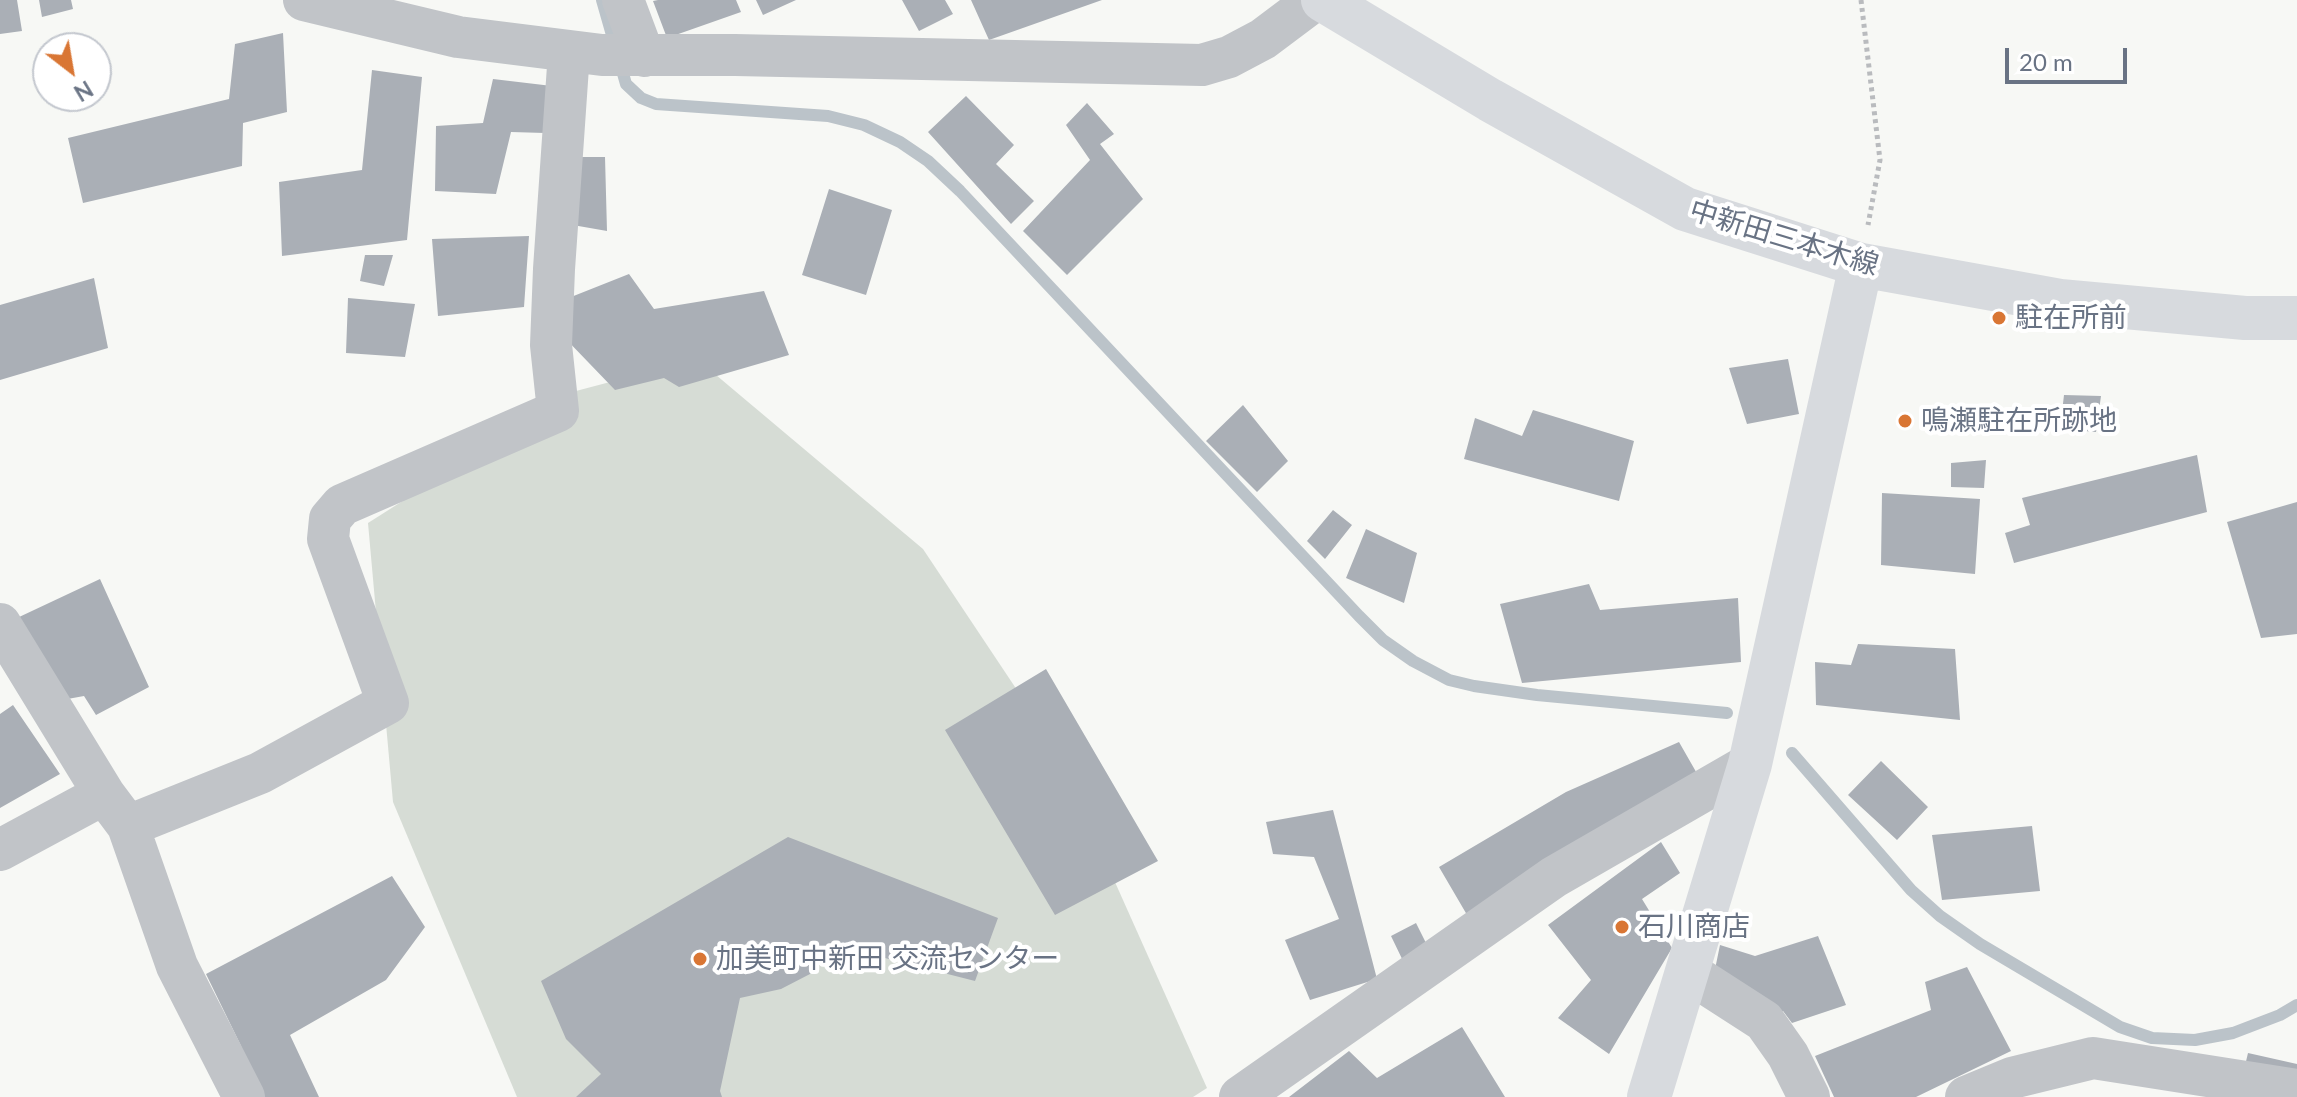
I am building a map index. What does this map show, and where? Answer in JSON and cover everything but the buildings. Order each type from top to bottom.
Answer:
[{"type":"main road","name":"中新田三本木線","points":[[1323,0],[1490,100],[1685,209],[1861,265],[2060,301],[2245,318],[2297,318]]},
{"type":"main road","points":[[1649,1097],[1750,764],[1861,265]]},
{"type":"street","points":[[304,0],[458,37],[611,55],[1202,65],[1229,57],[1263,39],[1315,0]]},
{"type":"street","points":[[128,826],[260,773],[388,703],[328,539],[330,519],[342,505],[558,411],[551,345],[554,269],[623,0]]},
{"type":"street","points":[[0,624],[104,794],[128,826],[177,966],[244,1097]]},
{"type":"street","points":[[1240,1097],[1554,877],[1750,764]]},
{"type":"street","points":[[0,850],[104,794]]},
{"type":"street","points":[[1688,972],[1764,1021],[1788,1055],[1809,1097]]},
{"type":"street","points":[[1966,1097],[2012,1078],[2093,1058],[2297,1090]]},
{"type":"path","points":[[1861,0],[1880,160],[1861,265]]},
{"type":"shaded area","points":[[697,359],[923,549],[1019,693],[1106,862],[1207,1088],[1193,1097],[517,1097],[393,802],[368,523],[576,391]]},
{"type":"waterway","points":[[602,0],[626,84],[641,98],[656,104],[828,116],[864,125],[900,142],[928,161],[960,191],[1359,616],[1383,640],[1413,661],[1449,680],[1474,686],[1727,713]]},
{"type":"waterway","points":[[1792,753],[1911,890],[1940,916],[1980,944],[2120,1027],[2152,1038],[2195,1040],[2233,1033],[2297,1005]]},
{"type":"place","name":"駐在所前","points":[[1999,318]]},
{"type":"place","name":"鳴瀬駐在所跡地","points":[[1905,421]]},
{"type":"place","name":"石川商店","points":[[1622,927]]},
{"type":"place","name":"加美町中新田 交流センター","points":[[700,959]]}]
